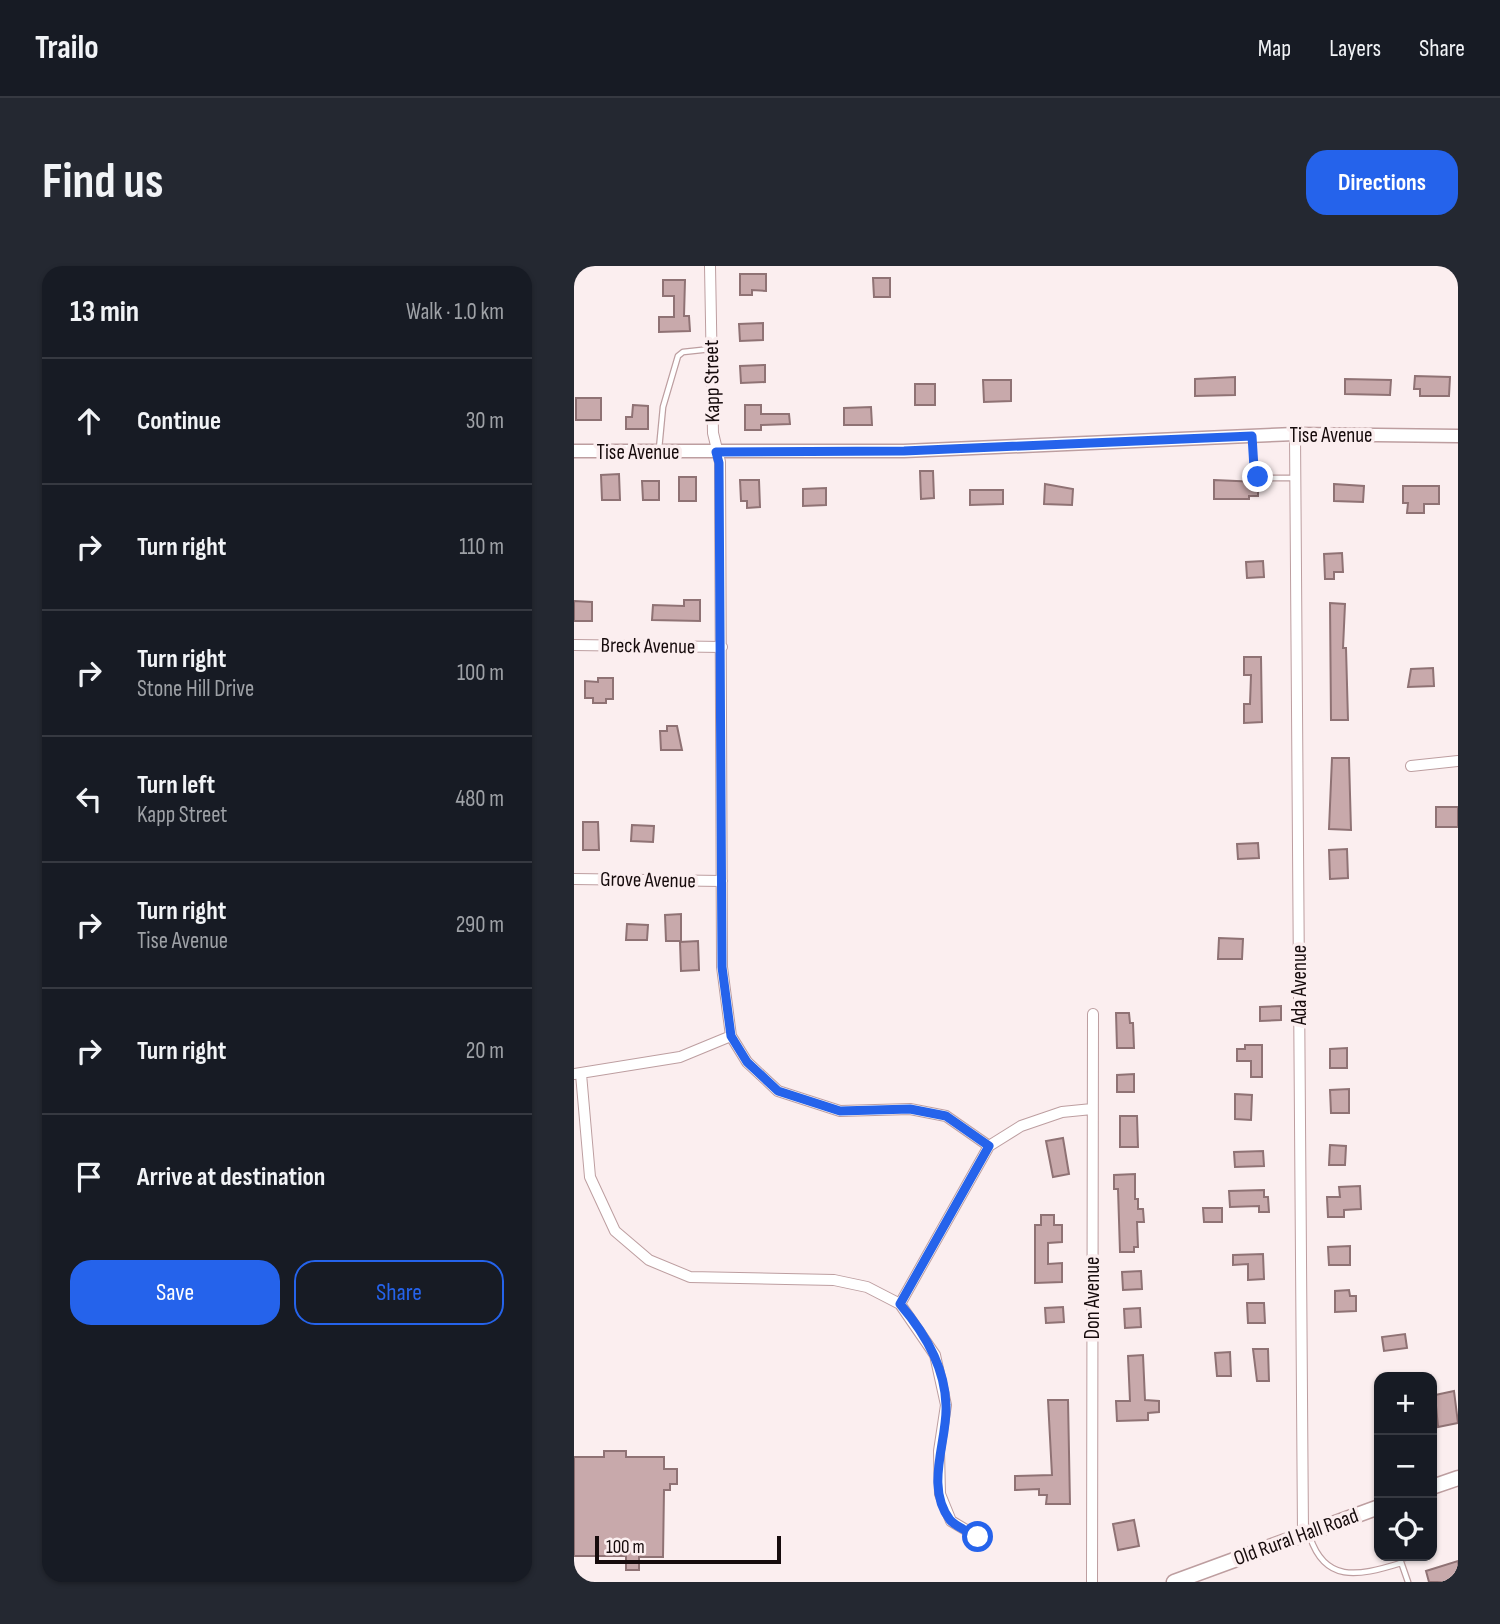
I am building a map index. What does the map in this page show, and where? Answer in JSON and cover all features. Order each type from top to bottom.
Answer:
[{"type":"main road","points":[[1437,1486],[1458,1478]]},
{"type":"main road","name":"Old Rural Hall Road","points":[[1174,1582],[1374,1509]]},
{"type":"street","name":"Kapp Street","points":[[710,266],[713,433],[719,463],[722,967],[731,1036],[747,1062],[778,1091],[840,1111],[910,1109],[946,1116],[989,1146]]},
{"type":"street","name":"Tise Avenue","points":[[574,451],[904,451],[1295,434],[1458,436]]},
{"type":"street","name":"Ada Avenue","points":[[1295,434],[1306,1534]]},
{"type":"street","name":"Breck Avenue","points":[[574,645],[722,647]]},
{"type":"street","points":[[1410,766],[1458,761]]},
{"type":"street","name":"Grove Avenue","points":[[574,878],[722,881]]},
{"type":"street","name":"Don Avenue","points":[[1092,1582],[1093,1014]]},
{"type":"street","points":[[731,1036],[680,1057],[578,1074],[590,1177],[615,1231],[649,1260],[690,1277],[834,1280],[867,1287],[900,1304],[935,1355],[946,1405],[939,1451],[940,1494],[951,1521],[978,1537]]},
{"type":"street","points":[[900,1304],[989,1146],[1021,1126],[1062,1112],[1092,1109]]},
{"type":"lane","points":[[659,452],[663,407],[678,356],[682,352],[712,349]]},
{"type":"lane","points":[[1252,436],[1255,474],[1261,478],[1296,478]]},
{"type":"lane","points":[[1306,1534],[1320,1563],[1331,1576],[1346,1579],[1401,1563],[1408,1582]]},
{"type":"building","points":[[740,274],[766,274],[766,291],[752,290],[752,295],[740,295]]},
{"type":"building","points":[[873,278],[890,278],[890,297],[874,297]]},
{"type":"building","points":[[663,280],[685,280],[684,316],[689,316],[690,331],[659,332],[659,317],[674,317],[674,296],[663,296]]},
{"type":"building","points":[[763,323],[763,340],[740,341],[739,324]]},
{"type":"building","points":[[765,365],[765,382],[741,383],[740,366]]},
{"type":"building","points":[[1415,376],[1450,377],[1449,396],[1420,396],[1420,389],[1414,389]]},
{"type":"building","points":[[1235,377],[1235,395],[1195,396],[1195,379]]},
{"type":"building","points":[[1345,379],[1391,380],[1390,395],[1345,394]]},
{"type":"building","points":[[983,380],[1011,380],[1011,401],[984,402]]},
{"type":"building","points":[[915,384],[935,384],[935,405],[915,405]]},
{"type":"building","points":[[576,398],[601,398],[601,420],[576,420]]},
{"type":"building","points":[[633,405],[648,406],[648,429],[626,429],[626,417],[632,417]]},
{"type":"building","points":[[745,405],[761,405],[761,414],[789,414],[790,424],[761,425],[761,430],[745,430]]},
{"type":"building","points":[[871,407],[872,425],[844,425],[844,408]]},
{"type":"building","points":[[920,471],[933,471],[934,498],[921,499]]},
{"type":"building","points":[[619,474],[620,500],[602,500],[601,475]]},
{"type":"building","points":[[679,477],[696,477],[696,501],[679,501]]},
{"type":"building","points":[[740,480],[759,480],[760,507],[747,508],[747,501],[741,501]]},
{"type":"building","points":[[1214,480],[1258,482],[1258,496],[1249,496],[1249,499],[1214,499]]},
{"type":"building","points":[[642,481],[659,481],[659,500],[643,500]]},
{"type":"building","points":[[1045,484],[1073,489],[1072,505],[1044,504]]},
{"type":"building","points":[[1334,484],[1364,486],[1363,502],[1334,501]]},
{"type":"building","points":[[1403,486],[1439,486],[1439,504],[1424,504],[1424,513],[1407,513],[1408,503],[1403,503]]},
{"type":"building","points":[[826,488],[826,505],[803,506],[803,489]]},
{"type":"building","points":[[970,490],[1003,490],[1003,504],[970,505]]},
{"type":"building","points":[[1342,553],[1343,572],[1334,572],[1334,579],[1325,579],[1324,554]]},
{"type":"building","points":[[1263,561],[1264,577],[1247,578],[1246,562]]},
{"type":"building","points":[[684,600],[700,600],[700,621],[652,620],[653,605],[684,606]]},
{"type":"building","points":[[574,601],[592,602],[592,621],[574,621]]},
{"type":"building","points":[[1330,603],[1345,604],[1343,648],[1346,648],[1348,720],[1331,720]]},
{"type":"building","points":[[1244,657],[1261,657],[1262,722],[1244,723],[1244,704],[1250,704],[1251,675],[1244,675]]},
{"type":"building","points":[[1433,668],[1434,686],[1408,687],[1411,669]]},
{"type":"building","points":[[598,678],[613,678],[613,699],[606,699],[606,703],[593,703],[593,698],[585,698],[585,681],[598,682]]},
{"type":"building","points":[[667,726],[677,726],[682,750],[661,750],[660,731],[667,731]]},
{"type":"building","points":[[1332,758],[1349,758],[1351,830],[1329,829]]},
{"type":"building","points":[[1436,807],[1458,807],[1458,827],[1436,827]]},
{"type":"building","points":[[583,822],[598,822],[599,850],[583,850]]},
{"type":"building","points":[[632,825],[654,826],[653,842],[631,841]]},
{"type":"building","points":[[1258,843],[1259,858],[1238,859],[1237,844]]},
{"type":"building","points":[[1347,849],[1348,878],[1330,879],[1329,850]]},
{"type":"building","points":[[681,914],[681,941],[666,941],[665,915]]},
{"type":"building","points":[[627,924],[648,925],[647,940],[626,940]]},
{"type":"building","points":[[1219,938],[1243,939],[1242,959],[1218,959]]},
{"type":"building","points":[[698,941],[699,970],[681,971],[680,942]]},
{"type":"building","points":[[1281,1006],[1281,1020],[1260,1021],[1260,1007]]},
{"type":"building","points":[[1116,1013],[1129,1013],[1130,1023],[1133,1023],[1134,1048],[1117,1048]]},
{"type":"building","points":[[1245,1045],[1262,1045],[1262,1077],[1251,1077],[1251,1061],[1237,1061],[1237,1049],[1245,1049]]},
{"type":"building","points":[[1347,1048],[1347,1068],[1330,1068],[1330,1049]]},
{"type":"building","points":[[1134,1074],[1134,1092],[1117,1092],[1117,1075]]},
{"type":"building","points":[[1349,1089],[1349,1113],[1331,1113],[1330,1090]]},
{"type":"building","points":[[1235,1094],[1252,1095],[1251,1120],[1235,1119]]},
{"type":"building","points":[[1120,1116],[1137,1116],[1138,1147],[1120,1147]]},
{"type":"building","points":[[1063,1138],[1069,1174],[1053,1177],[1046,1141]]},
{"type":"building","points":[[1330,1145],[1346,1146],[1345,1165],[1329,1165]]},
{"type":"building","points":[[1263,1151],[1264,1166],[1235,1167],[1234,1152]]},
{"type":"building","points":[[1135,1174],[1135,1199],[1138,1199],[1138,1209],[1143,1209],[1144,1222],[1137,1222],[1138,1247],[1134,1247],[1134,1252],[1120,1252],[1118,1189],[1114,1189],[1114,1175]]},
{"type":"building","points":[[1360,1186],[1361,1209],[1344,1210],[1344,1217],[1328,1217],[1327,1197],[1340,1197],[1339,1187]]},
{"type":"building","points":[[1264,1190],[1264,1197],[1268,1197],[1269,1212],[1259,1212],[1259,1206],[1230,1207],[1229,1191]]},
{"type":"building","points":[[1203,1208],[1222,1208],[1222,1222],[1204,1222]]},
{"type":"building","points":[[1041,1215],[1054,1215],[1054,1225],[1062,1225],[1062,1242],[1048,1243],[1048,1264],[1062,1263],[1062,1282],[1035,1283],[1035,1225],[1041,1225]]},
{"type":"building","points":[[1350,1246],[1350,1265],[1329,1265],[1328,1247]]},
{"type":"building","points":[[1263,1254],[1264,1279],[1248,1280],[1248,1264],[1233,1265],[1233,1255]]},
{"type":"building","points":[[1141,1271],[1142,1289],[1123,1290],[1122,1272]]},
{"type":"building","points":[[1349,1290],[1350,1296],[1356,1296],[1356,1311],[1335,1312],[1335,1291]]},
{"type":"building","points":[[1247,1303],[1264,1303],[1265,1323],[1248,1323]]},
{"type":"building","points":[[1063,1307],[1064,1322],[1046,1323],[1045,1308]]},
{"type":"building","points":[[1140,1308],[1141,1327],[1125,1328],[1124,1309]]},
{"type":"building","points":[[1405,1334],[1407,1348],[1384,1351],[1382,1337]]},
{"type":"building","points":[[1253,1349],[1268,1349],[1269,1381],[1257,1381]]},
{"type":"building","points":[[1230,1352],[1231,1376],[1217,1376],[1215,1353]]},
{"type":"building","points":[[1143,1355],[1145,1400],[1159,1401],[1159,1412],[1148,1413],[1148,1420],[1117,1421],[1116,1401],[1130,1401],[1128,1356]]},
{"type":"building","points":[[1454,1391],[1458,1423],[1438,1427],[1437,1395]]},
{"type":"building","points":[[1048,1400],[1068,1400],[1070,1504],[1046,1504],[1047,1495],[1039,1495],[1039,1489],[1015,1490],[1015,1476],[1052,1475]]},
{"type":"building","points":[[604,1451],[626,1451],[626,1457],[664,1457],[664,1469],[677,1469],[677,1484],[670,1484],[670,1490],[664,1490],[663,1557],[639,1557],[639,1570],[626,1570],[626,1556],[574,1556],[574,1457],[604,1457]]},
{"type":"building","points":[[1134,1520],[1139,1546],[1118,1550],[1113,1524]]},
{"type":"building","points":[[1458,1561],[1458,1582],[1429,1582],[1426,1571]]},
{"type":"route","points":[[978,1537],[951,1521],[940,1494],[939,1451],[946,1405],[935,1355],[900,1304],[989,1146],[946,1116],[910,1109],[840,1111],[778,1091],[747,1062],[731,1036],[722,967],[722,647],[719,463],[716,452],[904,451],[1252,436],[1254,468],[1258,477]]}]
